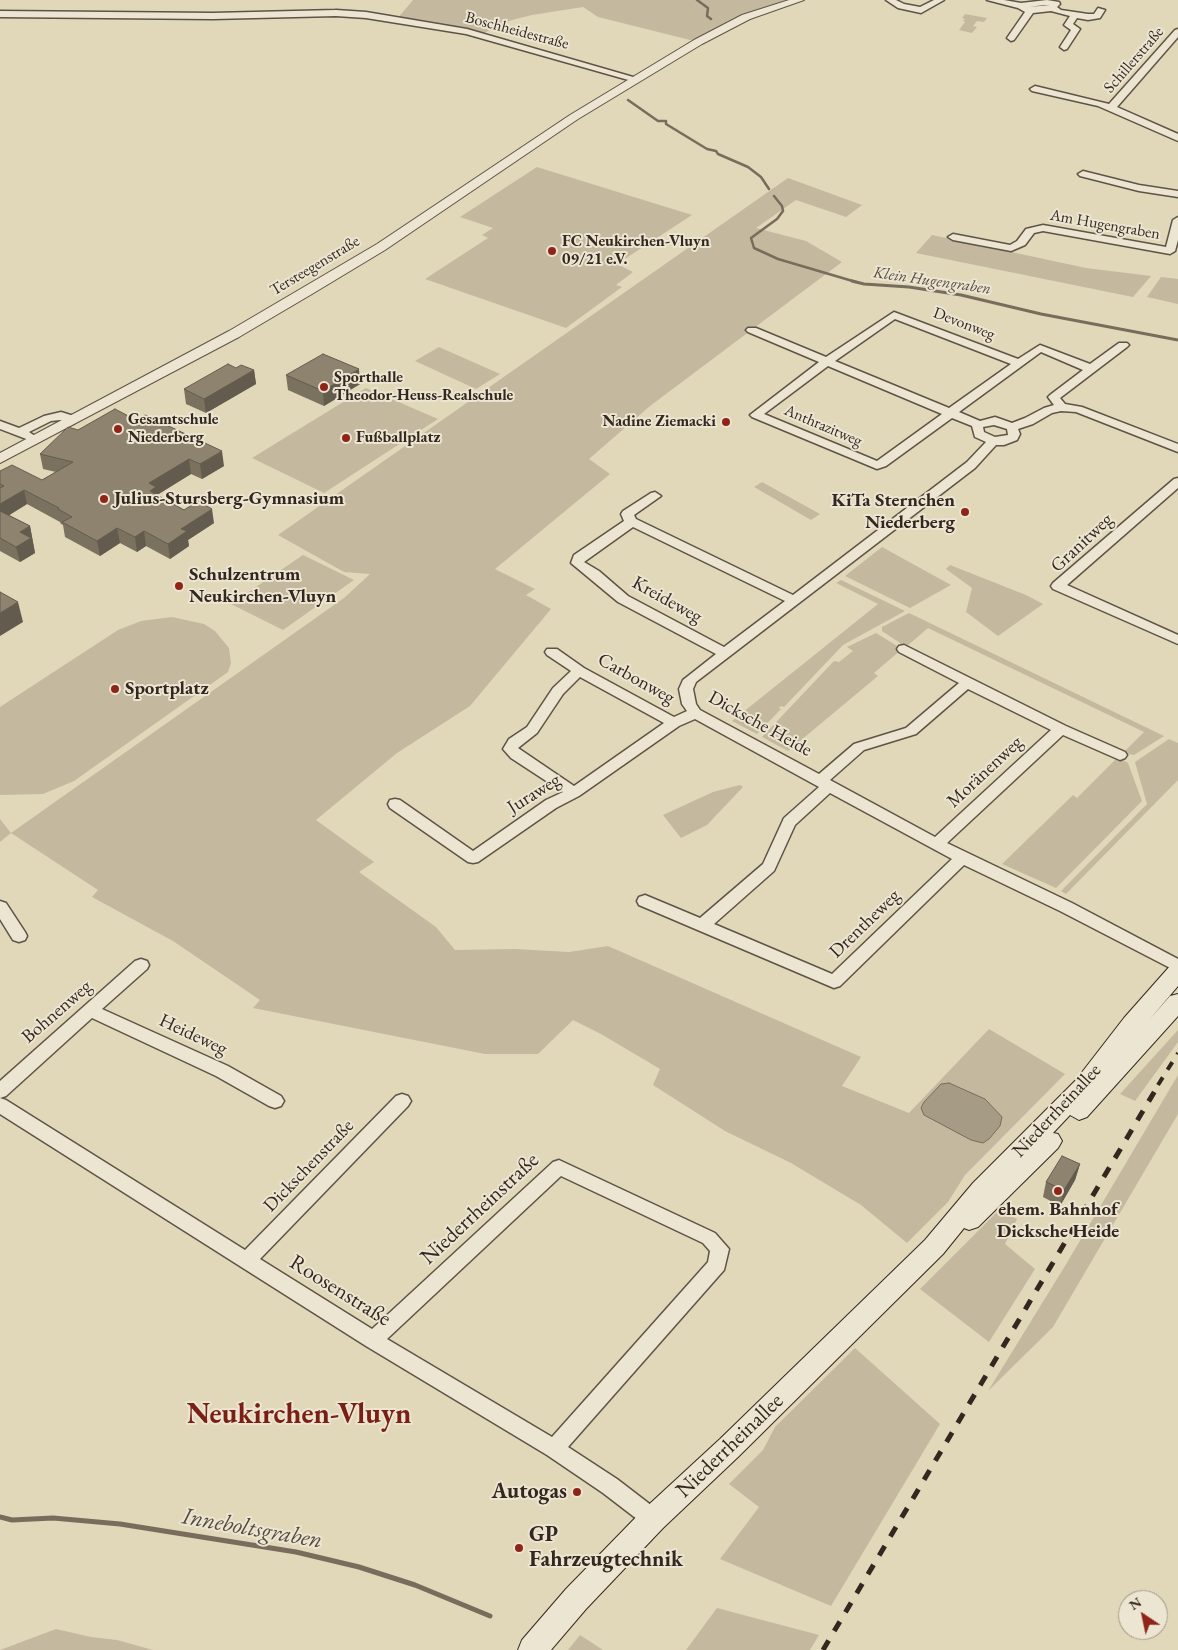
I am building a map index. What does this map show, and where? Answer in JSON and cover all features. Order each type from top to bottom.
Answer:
[{"type":"main road","name":"Niederrheinallee","points":[[532,1650],[576,1599],[653,1519],[729,1448],[934,1247],[981,1190],[1084,1086],[1132,1024],[1178,972]]},
{"type":"main road","name":"Niederrheinallee","points":[[934,1247],[964,1225],[1011,1181],[1108,1081],[1178,1002]]},
{"type":"street","name":"Tersteegenstraße","points":[[0,460],[234,334],[357,262],[635,79],[729,25],[765,10],[798,0]]},
{"type":"street","points":[[890,0],[910,9],[921,10],[940,0]]},
{"type":"street","points":[[991,0],[1021,6],[1030,11],[1052,8],[1075,15],[1093,17],[1097,16],[1101,10]]},
{"type":"street","points":[[1021,6],[1044,2],[1056,4],[1052,8]]},
{"type":"street","points":[[1011,38],[1030,11]]},
{"type":"street","name":"Boschheidestraße","points":[[0,14],[213,16],[336,13],[366,15],[458,30],[635,79]]},
{"type":"street","points":[[1064,47],[1076,28],[1068,24],[1075,15]]},
{"type":"street","name":"Schillerstraße","points":[[1112,107],[1178,32]]},
{"type":"street","name":"Schillerstraße","points":[[1035,89],[1112,107],[1178,138]]},
{"type":"street","points":[[1083,174],[1139,188],[1178,194]]},
{"type":"street","name":"Am Hugengraben","points":[[953,237],[1011,248],[1021,243],[1025,235],[1030,231],[1042,228],[1170,252],[1178,220]]},
{"type":"street","name":"Devonweg","points":[[827,361],[894,315],[1019,363]]},
{"type":"street","points":[[752,330],[979,425],[995,421],[1012,427],[1029,421],[1048,410],[1061,407],[1078,409],[1098,416],[1178,448]]},
{"type":"street","points":[[1061,407],[1054,397],[1123,345]]},
{"type":"street","points":[[951,413],[1040,348],[1091,369]]},
{"type":"street","name":"Anthrazitweg","points":[[827,361],[756,415],[870,464],[877,465],[951,413]]},
{"type":"street","points":[[20,432],[48,418],[61,416],[73,420]]},
{"type":"street","points":[[0,425],[37,440]]},
{"type":"street","points":[[979,425],[977,431],[979,434],[992,441]]},
{"type":"street","name":"Dicksche Heide","points":[[1012,427],[1014,434],[1009,439],[992,441],[971,465],[690,680],[686,689],[689,704],[695,713],[962,858],[1066,906],[1178,966]]},
{"type":"street","name":"Granitweg","points":[[1178,482],[1058,586],[1178,640]]},
{"type":"street","name":"Kreideweg","points":[[655,496],[627,514],[632,522],[579,558],[577,562],[594,574],[623,600],[725,653]]},
{"type":"street","points":[[632,522],[793,600]]},
{"type":"street","name":"Moränenweg","points":[[904,649],[962,678],[967,683],[1061,729],[1078,734],[1120,755]]},
{"type":"street","name":"Carbonweg","points":[[552,652],[579,671],[674,723]]},
{"type":"street","name":"Carbonweg","points":[[574,793],[516,756],[510,750],[514,742],[532,730],[558,691],[579,671]]},
{"type":"street","points":[[702,925],[769,867],[789,822],[860,747],[911,731],[967,683]]},
{"type":"street","name":"Juraweg","points":[[395,804],[474,858],[551,804],[574,793],[674,723],[695,713]]},
{"type":"street","name":"Moränenweg","points":[[937,844],[1061,729]]},
{"type":"street","name":"Drentheweg","points":[[646,901],[834,982],[962,858]]},
{"type":"street","points":[[0,907],[19,936]]},
{"type":"street","name":"Bohnenweg","points":[[0,1090],[141,965]]},
{"type":"street","name":"Heideweg","points":[[91,1011],[222,1071],[275,1101]]},
{"type":"street","name":"Dickschenstraße","points":[[246,1261],[402,1101]]},
{"type":"street","name":"Roosenstraße","points":[[0,1105],[373,1340],[554,1449],[610,1486],[653,1519]]},
{"type":"street","name":"Niederrheinstraße","points":[[373,1340],[559,1167],[709,1238],[720,1249],[717,1265],[554,1449]]},
{"type":"shaded area","points":[[413,0],[799,0],[765,10],[698,42],[598,17],[583,7],[512,20],[482,34],[397,19]]},
{"type":"shaded area","points":[[965,14],[987,18],[984,22],[977,21],[973,26],[977,27],[972,33],[959,30],[965,22],[963,21],[965,19],[962,18]]},
{"type":"shaded area","name":"FC Neukirchen-Vluyn 09/21 e.V.","points":[[537,167],[692,215],[617,264],[633,272],[616,285],[622,287],[566,328],[425,279],[488,238],[482,235],[493,228],[460,217]]},
{"type":"shaded area","points":[[788,178],[862,205],[846,217],[796,200],[756,228],[806,241],[842,262],[650,406],[589,459],[610,474],[495,569],[535,589],[526,595],[551,609],[470,706],[397,753],[316,820],[374,862],[359,872],[436,927],[455,950],[515,949],[569,952],[608,946],[861,1057],[842,1086],[909,1113],[989,1029],[1065,1074],[965,1175],[948,1202],[907,1243],[861,1205],[791,1163],[725,1131],[653,1085],[660,1069],[601,1034],[573,1020],[538,1054],[485,1054],[253,1008],[260,1000],[173,941],[92,897],[98,890],[11,833],[344,598],[370,574],[344,572],[278,535]]},
{"type":"shaded area","points":[[932,235],[1086,268],[1151,276],[1133,297],[916,253]]},
{"type":"shaded area","points":[[1161,277],[1178,279],[1178,304],[1147,297]]},
{"type":"shaded area","points":[[439,347],[500,374],[476,389],[415,361]]},
{"type":"shaded area","name":"Fußballplatz","points":[[366,388],[438,419],[324,493],[252,458]]},
{"type":"shaded area","points":[[762,482],[820,514],[811,520],[754,487]]},
{"type":"shaded area","points":[[882,547],[951,585],[910,608],[845,576]]},
{"type":"shaded area","points":[[303,555],[354,580],[283,630],[231,604]]},
{"type":"shaded area","points":[[950,565],[1026,595],[1043,604],[998,636],[966,612],[972,588],[946,569]]},
{"type":"shaded area","points":[[841,580],[905,611],[843,645],[784,707],[781,706],[779,708],[781,709],[757,734],[732,721],[878,604],[836,583]]},
{"type":"shaded area","points":[[909,613],[1164,736],[1134,755],[1123,753],[1144,732],[928,628],[906,647],[882,631],[882,627]]},
{"type":"shaded area","name":"Sportplatz","points":[[172,617],[204,624],[215,631],[229,648],[231,663],[228,672],[74,781],[43,794],[0,795],[0,707],[118,630],[141,621]]},
{"type":"shaded area","points":[[876,633],[902,649],[874,673],[878,676],[788,751],[762,737],[834,661],[839,662],[853,651],[847,647]]},
{"type":"shaded area","points":[[1169,739],[1178,743],[1178,780],[1066,894],[1061,891],[1147,804],[1135,762]]},
{"type":"shaded area","points":[[1118,757],[1128,763],[1142,801],[1056,888],[1002,864],[1073,795],[1077,798]]},
{"type":"shaded area","points":[[740,785],[743,787],[707,825],[681,838],[663,815],[713,792]]},
{"type":"shaded area","points":[[0,819],[11,833],[0,842]]},
{"type":"shaded area","points":[[1178,1030],[1178,1042],[1135,1101],[1120,1094]]},
{"type":"shaded area","points":[[1178,1075],[1178,1114],[1053,1327],[988,1391],[1065,1266]]},
{"type":"shaded area","points":[[949,1083],[985,1099],[1002,1117],[1000,1126],[983,1143],[971,1140],[924,1115],[921,1108],[924,1102],[941,1084]]},
{"type":"shaded area","points":[[999,1210],[1017,1219],[1005,1244],[1035,1269],[989,1342],[920,1289]]},
{"type":"shaded area","points":[[855,1348],[940,1424],[831,1606],[720,1559],[759,1507],[729,1484],[763,1450],[775,1427]]},
{"type":"shaded area","points":[[717,1608],[819,1635],[810,1650],[686,1650]]},
{"type":"shaded area","points":[[56,1629],[91,1637],[117,1640],[153,1650],[0,1650]]},
{"type":"shaded area","points":[[580,1635],[603,1650],[568,1650]]},
{"type":"building","points":[[323,354],[359,369],[323,391],[286,375]]},
{"type":"building","points":[[228,364],[236,368],[241,365],[254,370],[204,399],[184,389]]},
{"type":"building","points":[[115,409],[136,420],[145,415],[222,451],[200,464],[189,459],[149,483],[156,487],[150,491],[184,510],[198,501],[212,509],[181,529],[187,531],[168,544],[144,531],[135,537],[117,528],[97,541],[62,522],[72,517],[24,490],[0,504],[0,488],[4,486],[0,484],[0,471],[12,465],[42,480],[73,462],[40,454],[68,427],[78,430]]},
{"type":"building","points":[[0,511],[30,526],[20,532],[31,538],[16,547],[0,538]]},
{"type":"building","points":[[0,592],[18,602],[0,613]]},
{"type":"building","points":[[1062,1156],[1080,1164],[1064,1190],[1046,1182]]},
{"type":"waterway","points":[[697,0],[708,8],[707,16],[711,19]]},
{"type":"waterway","name":"Klein Hugengraben","points":[[628,100],[658,121],[666,121],[666,124],[707,149],[716,151],[718,154],[748,167],[761,177],[769,189]]},
{"type":"waterway","name":"Klein Hugengraben","points":[[774,196],[782,206],[783,211],[777,219],[751,238],[754,248],[778,259],[856,282]]},
{"type":"waterway","name":"Klein Hugengraben","points":[[852,281],[856,282]]},
{"type":"waterway","name":"Klein Hugengraben","points":[[856,282],[909,287],[961,295],[1041,314],[1178,340]]},
{"type":"waterway","name":"Inneboltsgraben","points":[[0,1517],[12,1520],[53,1518],[120,1524],[296,1552],[359,1567],[415,1585],[490,1616]]},
{"type":"railway","points":[[1158,1085],[1178,1053]]},
{"type":"railway","points":[[823,1650],[1159,1084]]},
{"type":"place","name":"FC Neukirchen-Vluyn 09/21 e.V.","points":[[552,251]]},
{"type":"place","name":"Sporthalle Theodor-Heuss-Realschule","points":[[324,387]]},
{"type":"place","name":"Nadine Ziemacki","points":[[726,422]]},
{"type":"place","name":"Gesamtschule Niederberg","points":[[118,429]]},
{"type":"place","name":"Fußballplatz","points":[[346,438]]},
{"type":"place","name":"Julius-Stursberg-Gymnasium","points":[[104,499]]},
{"type":"place","name":"KiTa Sternchen Niederberg","points":[[965,512]]},
{"type":"place","name":"Schulzentrum Neukirchen-Vluyn","points":[[179,586]]},
{"type":"place","name":"Sportplatz","points":[[115,689]]},
{"type":"place","name":"ehem. Bahnhof Dicksche Heide","points":[[1058,1191]]},
{"type":"place","name":"Autogas","points":[[577,1492]]},
{"type":"place","name":"GP Fahrzeugtechnik","points":[[519,1548]]},
{"type":"district","name":"Neukirchen-Vluyn","points":[[299,1415]]}]
